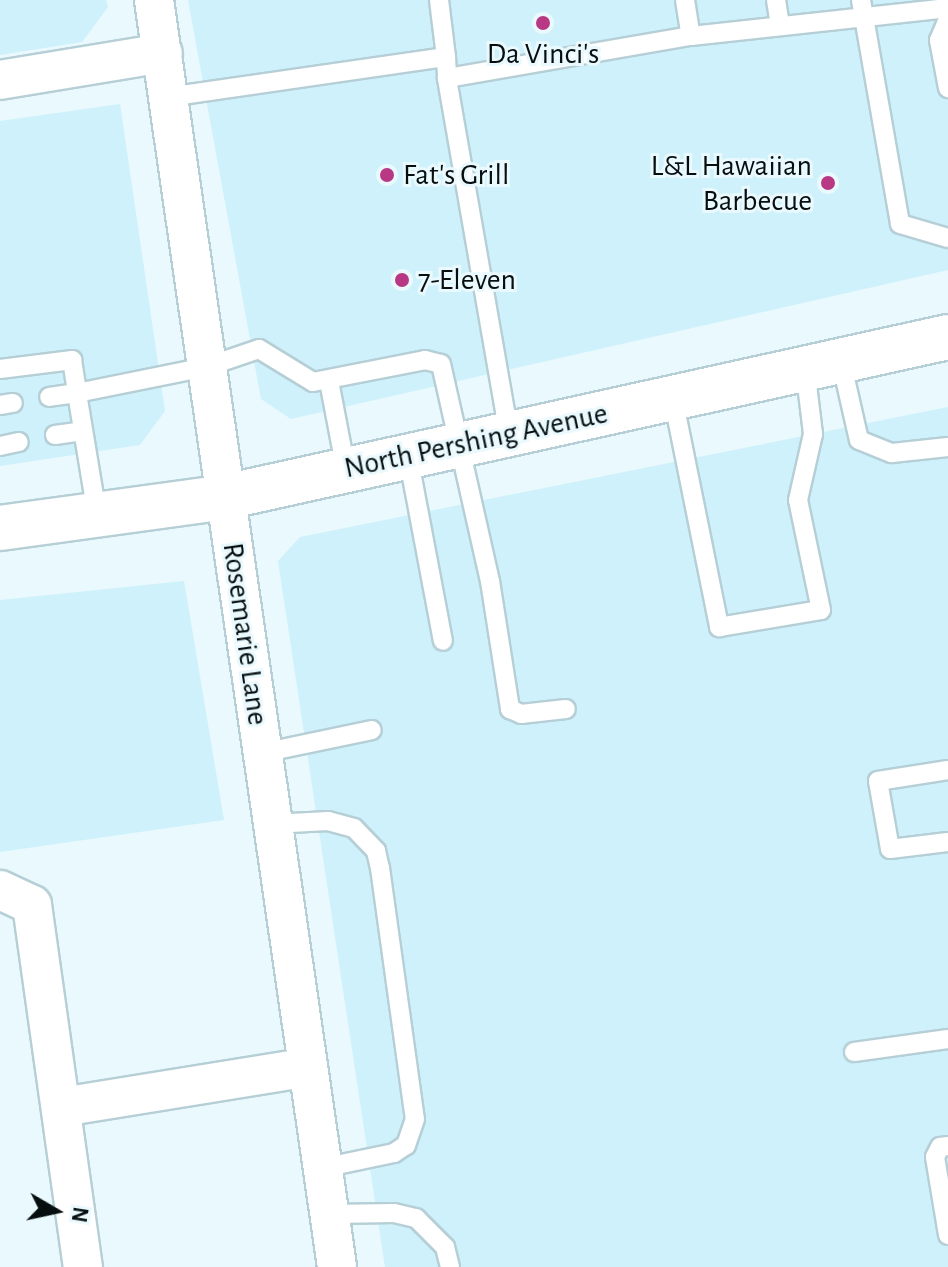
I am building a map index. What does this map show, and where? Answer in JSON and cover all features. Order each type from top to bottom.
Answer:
[{"type":"main road","name":"North Pershing Avenue","points":[[1,520],[97,514],[225,497],[948,337]]},
{"type":"street","name":"Rosemarie Lane","points":[[154,0],[337,1267]]},
{"type":"street","points":[[0,80],[163,53]]},
{"type":"street","points":[[0,890],[32,905],[83,1267]]},
{"type":"street","points":[[62,1107],[308,1067]]},
{"type":"lane","points":[[439,0],[447,78],[509,434]]},
{"type":"lane","points":[[685,0],[691,36]]},
{"type":"lane","points":[[776,0],[780,26]]},
{"type":"lane","points":[[447,78],[691,36],[780,26],[862,8],[948,8]]},
{"type":"lane","points":[[862,8],[900,224],[948,238]]},
{"type":"lane","points":[[948,19],[939,40],[948,88]]},
{"type":"lane","points":[[168,97],[446,57]]},
{"type":"lane","points":[[49,397],[206,367],[259,349],[275,355],[300,377],[329,381],[425,360],[441,364],[461,445],[510,709],[521,714],[566,709]]},
{"type":"lane","points":[[0,369],[72,360],[97,514]]},
{"type":"lane","points":[[673,398],[719,627],[821,610],[798,500],[813,434],[823,364]]},
{"type":"lane","points":[[823,364],[859,440],[892,453],[948,447]]},
{"type":"lane","points":[[329,381],[346,470]]},
{"type":"lane","points":[[55,435],[83,431]]},
{"type":"lane","points":[[408,456],[443,641]]},
{"type":"lane","points":[[262,753],[372,730]]},
{"type":"lane","points":[[948,770],[878,781],[890,849],[948,842]]},
{"type":"lane","points":[[272,824],[328,821],[366,838],[380,868],[415,1106],[412,1134],[394,1153],[322,1168]]},
{"type":"lane","points":[[854,1052],[948,1039]]},
{"type":"lane","points":[[948,1146],[940,1147],[935,1157],[948,1235]]},
{"type":"lane","points":[[330,1214],[394,1213],[416,1218],[445,1247],[450,1267]]},
{"type":"shaded area","points":[[0,0],[106,0],[108,7],[82,42],[0,55]]},
{"type":"shaded area","points":[[188,0],[948,0],[948,270],[291,419],[261,399]]},
{"type":"shaded area","points":[[120,104],[165,411],[140,445],[0,466],[0,121]]},
{"type":"shaded area","points":[[948,407],[948,1267],[385,1267],[278,561],[300,537]]},
{"type":"shaded area","points":[[184,581],[224,820],[0,852],[0,600]]},
{"type":"place","name":"Da Vinci's","points":[[543,23]]},
{"type":"place","name":"Fat's Grill","points":[[387,175]]},
{"type":"place","name":"L&L Hawaiian Barbecue","points":[[828,183]]},
{"type":"place","name":"7-Eleven","points":[[402,280]]}]
